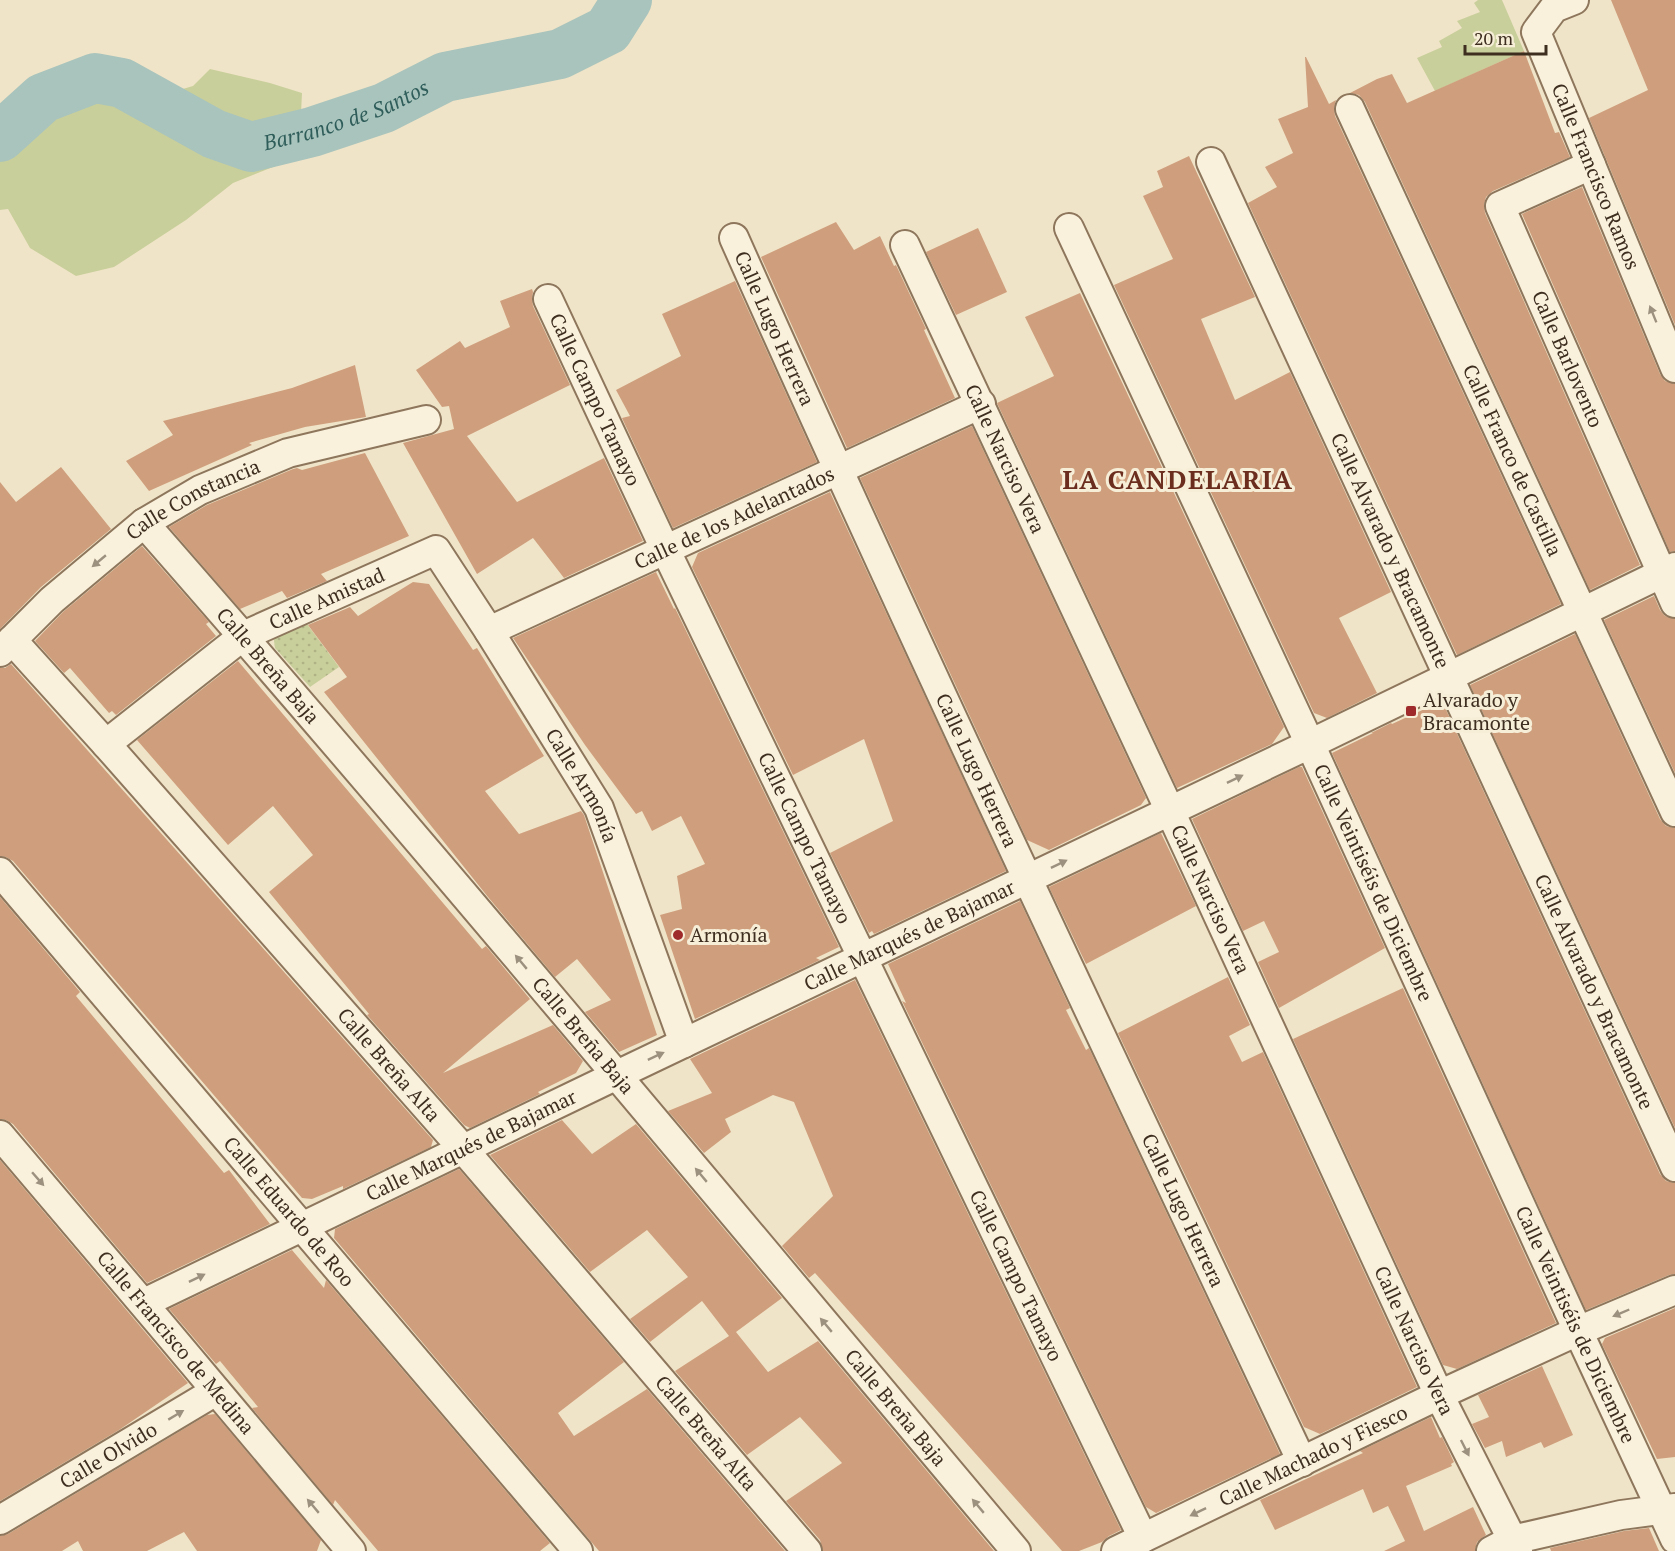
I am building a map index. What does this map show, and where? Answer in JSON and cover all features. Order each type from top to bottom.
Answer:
[{"type":"street","name":"Calle Francisco Ramos","points":[[1574,0],[1554,8],[1536,32],[1675,368]]},
{"type":"street","name":"Calle Franco de Castilla","points":[[1350,110],[1675,812]]},
{"type":"street","name":"Calle Alvarado y Bracamonte","points":[[1210,162],[1675,1167]]},
{"type":"street","name":"Calle Barlovento","points":[[1591,165],[1500,206],[1669,569],[1675,603]]},
{"type":"street","name":"Calle Veintiséis de Diciembre","points":[[1069,228],[1310,744],[1578,1331],[1669,1509],[1675,1539]]},
{"type":"street","name":"Calle Lugo Herrera","points":[[734,238],[838,471],[1027,879],[1302,1462]]},
{"type":"street","name":"Calle Narciso Vera","points":[[904,245],[1170,811],[1507,1547]]},
{"type":"street","name":"Calle Campo Tamayo","points":[[548,299],[665,549],[1143,1539]]},
{"type":"street","name":"Calle de los Adelantados","points":[[489,631],[981,405]]},
{"type":"street","name":"Calle Constancia","points":[[6,646],[52,600],[144,524],[200,490],[288,453],[426,420]]},
{"type":"street","name":"Calle Breña Baja","points":[[144,524],[243,636],[617,1075],[1016,1551]]},
{"type":"street","name":"Calle Amistad","points":[[106,744],[243,636],[436,550]]},
{"type":"street","name":"Calle Armonía","points":[[436,550],[599,808],[684,1043]]},
{"type":"street","name":"Calle Marqués de Bajamar","points":[[144,1303],[1310,744],[1669,569]]},
{"type":"street","name":"Calle Breña Alta","points":[[6,646],[106,744],[464,1150],[807,1551]]},
{"type":"street","name":"Calle Eduardo de Roo","points":[[0,872],[578,1551]]},
{"type":"street","name":"Calle Francisco de Medina","points":[[0,1135],[351,1551]]},
{"type":"street","name":"Calle Machado y Fiesco","points":[[1116,1551],[1439,1395],[1578,1331],[1675,1290]]},
{"type":"street","name":"Calle Olvido","points":[[0,1520],[216,1391]]},
{"type":"street","points":[[1507,1547],[1621,1515],[1669,1509]]},
{"type":"green space","points":[[1478,0],[1502,0],[1524,51],[1435,91],[1417,58],[1442,47],[1439,41],[1462,28],[1457,21],[1480,12],[1474,3]]},
{"type":"green space","points":[[210,69],[302,93],[301,114],[290,127],[273,167],[233,183],[186,220],[114,267],[76,276],[30,248],[8,209],[0,210],[0,133],[72,102],[107,94],[135,103],[193,86]]},
{"type":"green space","points":[[304,620],[339,667],[310,687],[275,648],[274,641],[275,634]]},
{"type":"building","points":[[1611,0],[1675,0],[1675,325],[1589,118],[1648,90]]},
{"type":"building","points":[[1524,51],[1555,133],[1559,132],[1570,157],[1493,191],[1486,197],[1484,205],[1485,213],[1640,565],[1590,590],[1365,102],[1359,95],[1350,93],[1392,74],[1407,103]]},
{"type":"building","points":[[1305,57],[1329,104],[1336,100],[1335,116],[1561,604],[1457,655],[1248,203],[1277,187],[1265,167],[1293,153],[1278,119],[1308,107]]},
{"type":"building","points":[[1189,156],[1255,297],[1201,319],[1235,400],[1290,372],[1391,592],[1339,618],[1377,693],[1327,718],[1314,713],[1114,285],[1173,259],[1143,196],[1163,187],[1157,171]]},
{"type":"building","points":[[1582,187],[1660,374],[1665,381],[1675,384],[1675,551],[1670,552],[1522,214]]},
{"type":"building","points":[[836,222],[854,250],[880,236],[926,329],[924,330],[955,398],[847,448],[761,257]]},
{"type":"building","points":[[978,228],[1007,292],[956,315],[926,252]]},
{"type":"building","points":[[735,281],[817,462],[673,528],[622,418],[630,416],[616,390],[681,356],[662,314]]},
{"type":"building","points":[[532,289],[533,306],[570,385],[467,436],[517,502],[604,458],[643,541],[564,578],[533,538],[477,574],[403,443],[454,429],[449,406],[442,407],[416,370],[460,341],[465,348],[510,327],[500,301]]},
{"type":"building","points":[[1080,293],[1284,727],[1272,744],[1177,788],[997,403],[1054,376],[1025,317]]},
{"type":"building","points":[[355,365],[366,417],[305,427],[249,443],[252,445],[149,491],[126,461],[173,435],[163,421],[292,388]]},
{"type":"building","points":[[972,426],[1146,798],[1141,805],[1049,850],[1027,840],[860,478]]},
{"type":"building","points":[[365,453],[409,536],[321,574],[327,581],[287,598],[282,591],[240,609],[169,527],[207,505],[293,469],[302,470]]},
{"type":"building","points":[[61,467],[111,529],[41,587],[0,629],[0,482],[16,502]]},
{"type":"building","points":[[830,492],[1006,871],[874,934],[872,931],[869,933],[830,853],[893,821],[864,739],[793,775],[692,567],[698,553]]},
{"type":"building","points":[[142,546],[209,622],[206,624],[216,636],[116,715],[112,711],[109,713],[70,668],[64,673],[35,641],[63,612]]},
{"type":"building","points":[[656,572],[839,947],[816,958],[820,960],[695,1019],[660,915],[682,909],[677,876],[705,864],[681,816],[652,831],[642,811],[636,814],[585,745],[513,638]]},
{"type":"building","points":[[413,582],[429,584],[473,650],[477,648],[544,756],[485,791],[519,834],[581,811],[584,815],[657,1035],[619,1052],[585,1012],[611,1000],[577,959],[555,977],[324,692],[347,677],[308,625],[350,607],[358,616]]},
{"type":"building","points":[[1654,596],[1665,616],[1675,619],[1675,773],[1604,620]]},
{"type":"building","points":[[1575,634],[1660,819],[1666,826],[1675,828],[1675,1128],[1470,685]]},
{"type":"building","points":[[238,661],[482,949],[486,946],[530,999],[443,1073],[553,1025],[583,1061],[576,1073],[538,1092],[540,1094],[470,1128],[464,1125],[367,1015],[369,1014],[269,892],[313,855],[273,806],[228,845],[137,740]]},
{"type":"building","points":[[11,664],[433,1140],[431,1147],[343,1189],[343,1186],[312,1199],[302,1198],[13,861],[0,856],[0,668]]},
{"type":"building","points":[[1442,701],[1660,1174],[1666,1181],[1675,1183],[1675,1274],[1586,1310],[1332,753],[1391,723]]},
{"type":"building","points":[[1302,767],[1385,948],[1279,1008],[1258,962],[1279,952],[1264,921],[1243,931],[1192,819]]},
{"type":"building","points":[[1161,833],[1196,906],[1086,964],[1049,887]]},
{"type":"building","points":[[0,897],[80,992],[76,996],[224,1173],[229,1170],[270,1224],[147,1283],[13,1124],[0,1119]]},
{"type":"building","points":[[1020,901],[1070,1008],[1066,1010],[1086,1050],[1089,1048],[1280,1454],[1156,1513],[1146,1507],[902,1001],[906,1003],[888,964]]},
{"type":"building","points":[[1228,977],[1250,1025],[1229,1036],[1242,1062],[1263,1052],[1417,1387],[1320,1434],[1304,1427],[1118,1033]]},
{"type":"building","points":[[855,980],[1121,1530],[1102,1542],[1079,1551],[1062,1551],[815,1273],[809,1278],[782,1246],[833,1196],[794,1102],[773,1095],[725,1119],[731,1132],[704,1153],[668,1111],[712,1093],[690,1059]]},
{"type":"building","points":[[1403,988],[1556,1323],[1457,1369],[1443,1365],[1293,1039]]},
{"type":"building","points":[[562,1120],[592,1154],[636,1124],[782,1298],[736,1332],[768,1372],[818,1341],[994,1551],[823,1551],[820,1540],[786,1501],[842,1463],[800,1417],[747,1455],[675,1371],[729,1336],[702,1301],[650,1342],[630,1319],[688,1277],[647,1230],[590,1272],[490,1155]]},
{"type":"building","points":[[0,1160],[188,1383],[119,1430],[0,1501]]},
{"type":"building","points":[[459,1169],[624,1362],[558,1413],[574,1436],[647,1389],[785,1551],[599,1551],[334,1238],[335,1229]]},
{"type":"building","points":[[292,1250],[324,1288],[326,1280],[550,1543],[540,1551],[378,1551],[335,1500],[333,1505],[252,1408],[258,1407],[220,1361],[216,1364],[169,1309]]},
{"type":"building","points":[[1675,1308],[1675,1457],[1657,1459],[1602,1344],[1605,1338]]},
{"type":"building","points":[[1542,1366],[1573,1435],[1544,1448],[1541,1442],[1506,1457],[1502,1441],[1485,1448],[1472,1424],[1489,1417],[1478,1395]]},
{"type":"building","points":[[215,1414],[321,1540],[317,1551],[197,1551],[184,1532],[147,1551],[83,1551],[78,1541],[62,1551],[0,1551],[0,1536],[8,1534],[207,1415]]},
{"type":"building","points":[[1431,1417],[1454,1462],[1452,1466],[1406,1486],[1424,1531],[1473,1507],[1486,1535],[1477,1542],[1475,1551],[1384,1551],[1405,1541],[1388,1506],[1373,1513],[1363,1489],[1275,1530],[1260,1500],[1363,1453],[1360,1451]]},
{"type":"building","points":[[1649,1528],[1659,1551],[1551,1551],[1550,1548],[1624,1531]]},
{"type":"waterway","name":"Barranco de Santos","points":[[0,137],[43,98],[95,78],[122,83],[214,134],[251,147],[312,132],[384,108],[445,77],[560,54],[608,30],[627,0]]},
{"type":"place","name":"Alvarado y Bracamonte","points":[[1411,711]]},
{"type":"place","name":"Armonía","points":[[678,935]]},
{"type":"district","name":"LA CANDELARIA","points":[[1178,480]]}]
